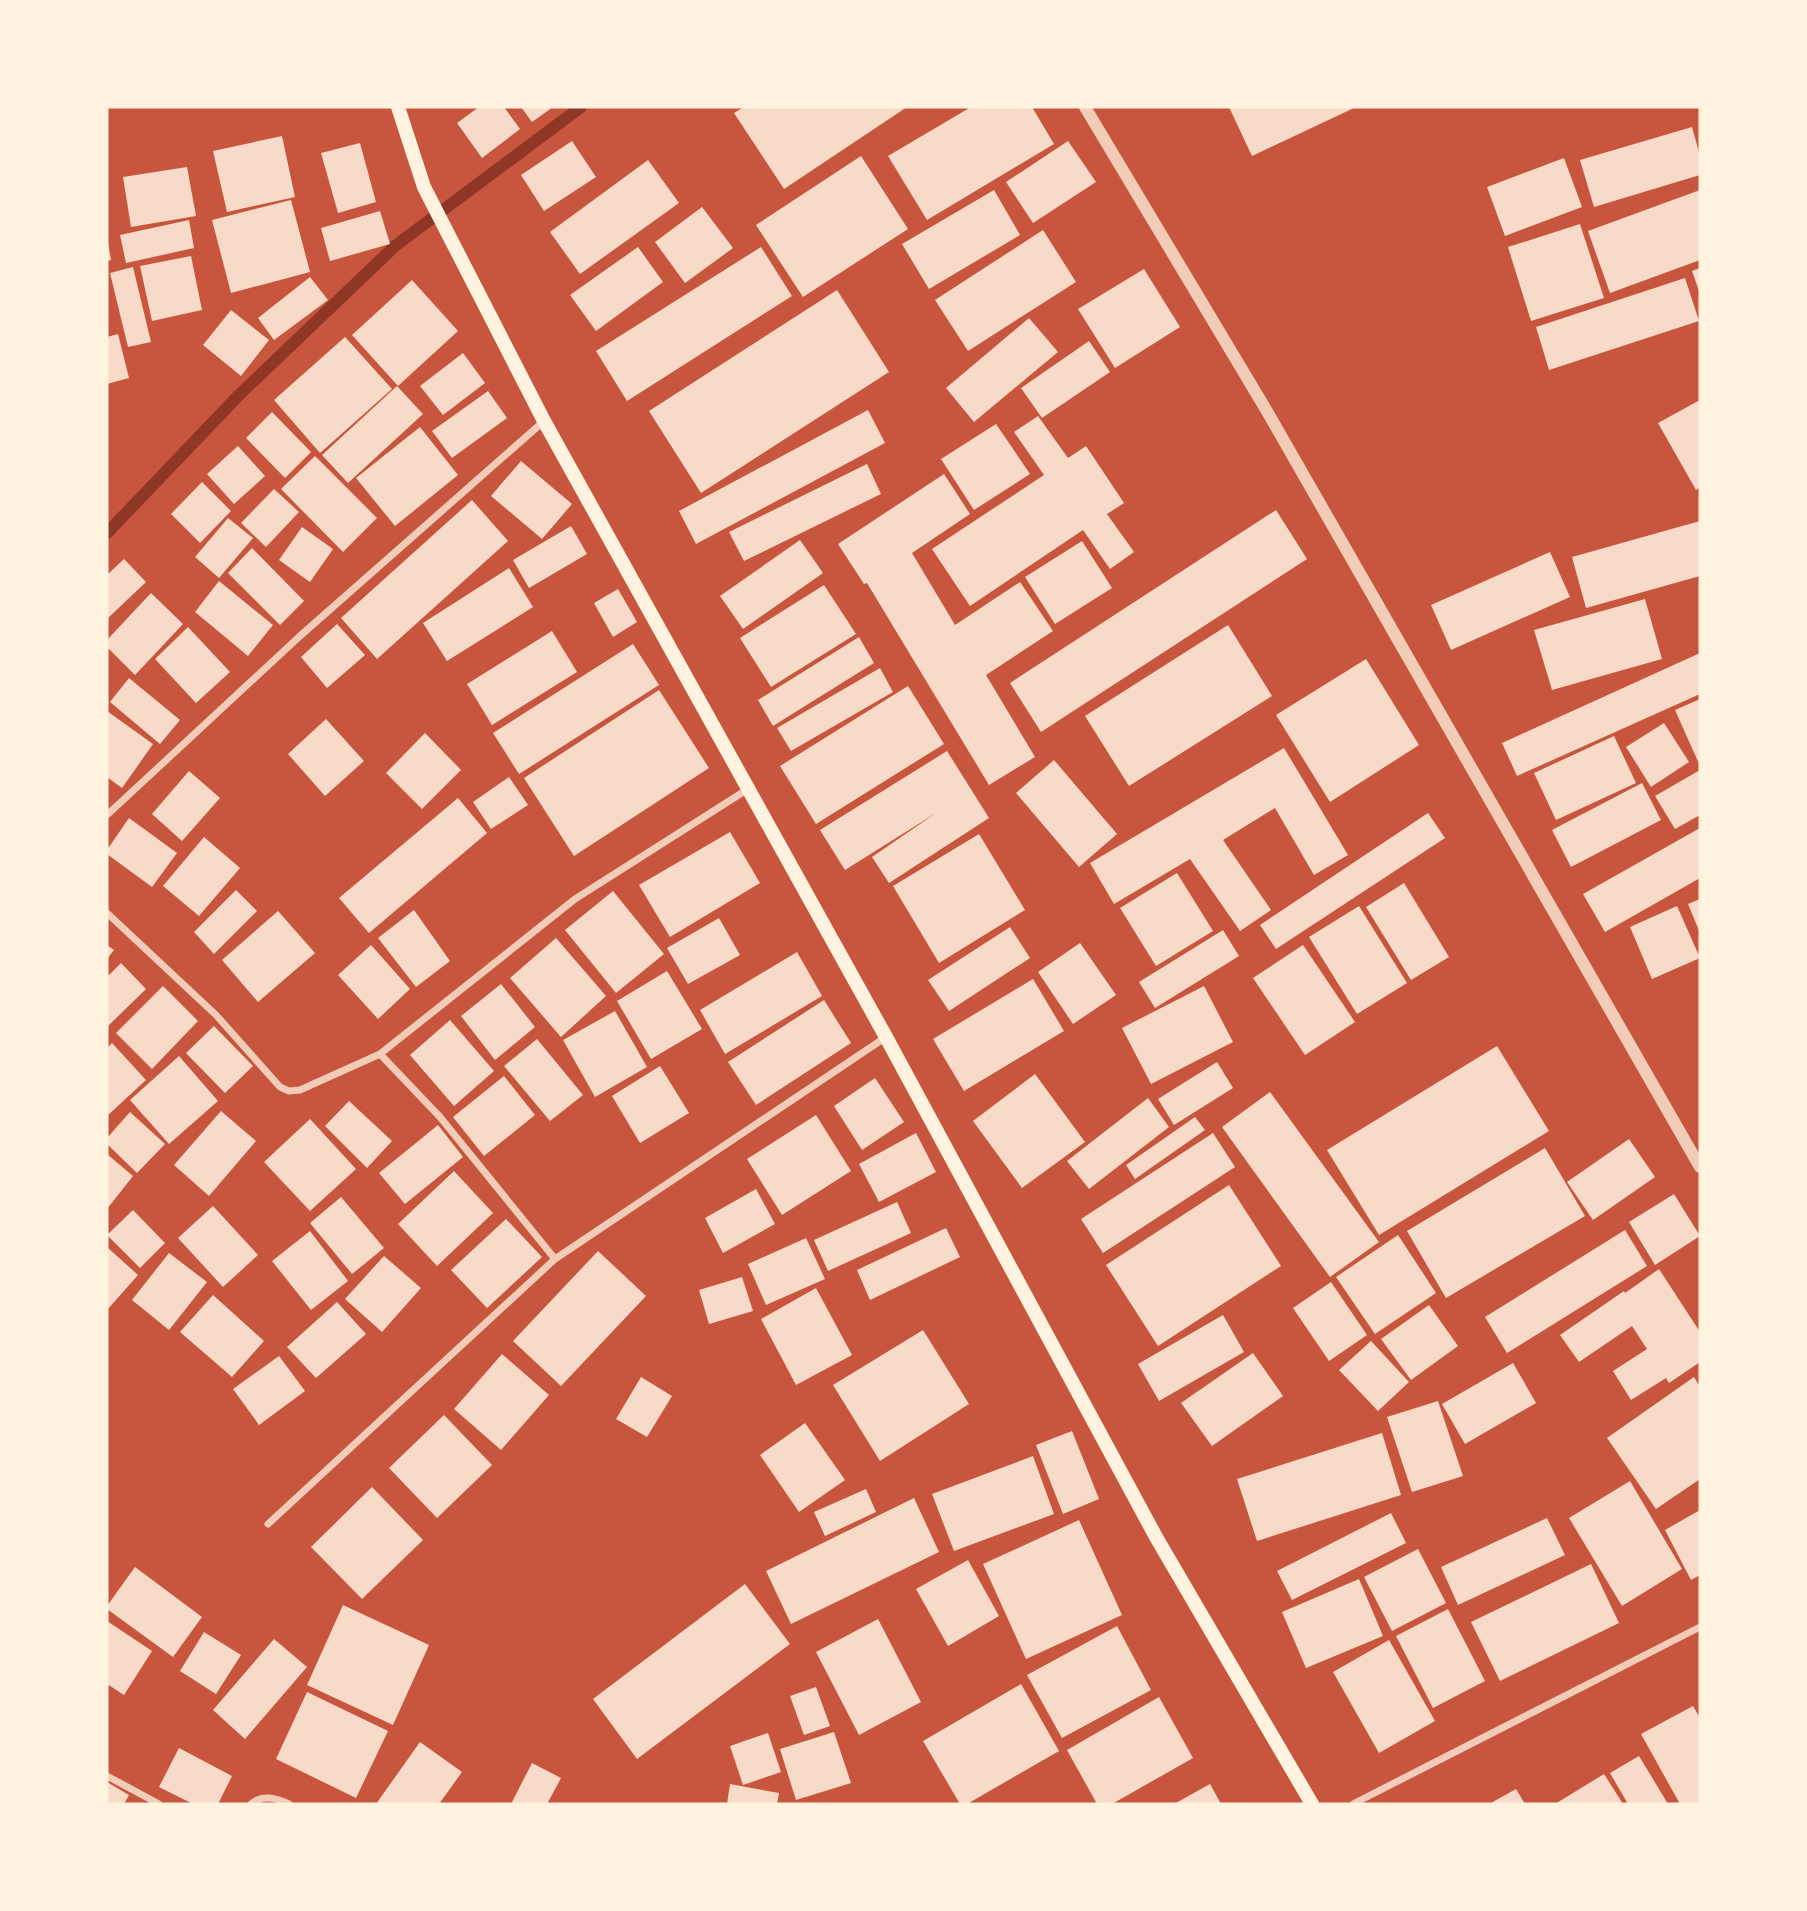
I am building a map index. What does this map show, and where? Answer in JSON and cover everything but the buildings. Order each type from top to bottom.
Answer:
[{"type":"main road","points":[[398,107],[424,187],[544,421],[886,1037],[1156,1538],[1312,1804]]},
{"type":"street","points":[[1085,107],[1268,413],[1700,1167]]},
{"type":"street","points":[[107,815],[300,636],[544,421]]},
{"type":"street","points":[[107,914],[216,1015],[280,1087],[289,1091],[300,1090],[380,1054],[575,899],[748,788]]},
{"type":"street","points":[[268,1524],[555,1259],[886,1037]]},
{"type":"street","points":[[380,1054],[440,1117],[555,1259]]},
{"type":"street","points":[[1353,1804],[1700,1628]]},
{"type":"street","points":[[107,1776],[159,1804]]},
{"type":"street","points":[[251,1804],[264,1797],[289,1804]]},
{"type":"waterway","points":[[107,533],[239,395],[395,246],[581,107]]}]
